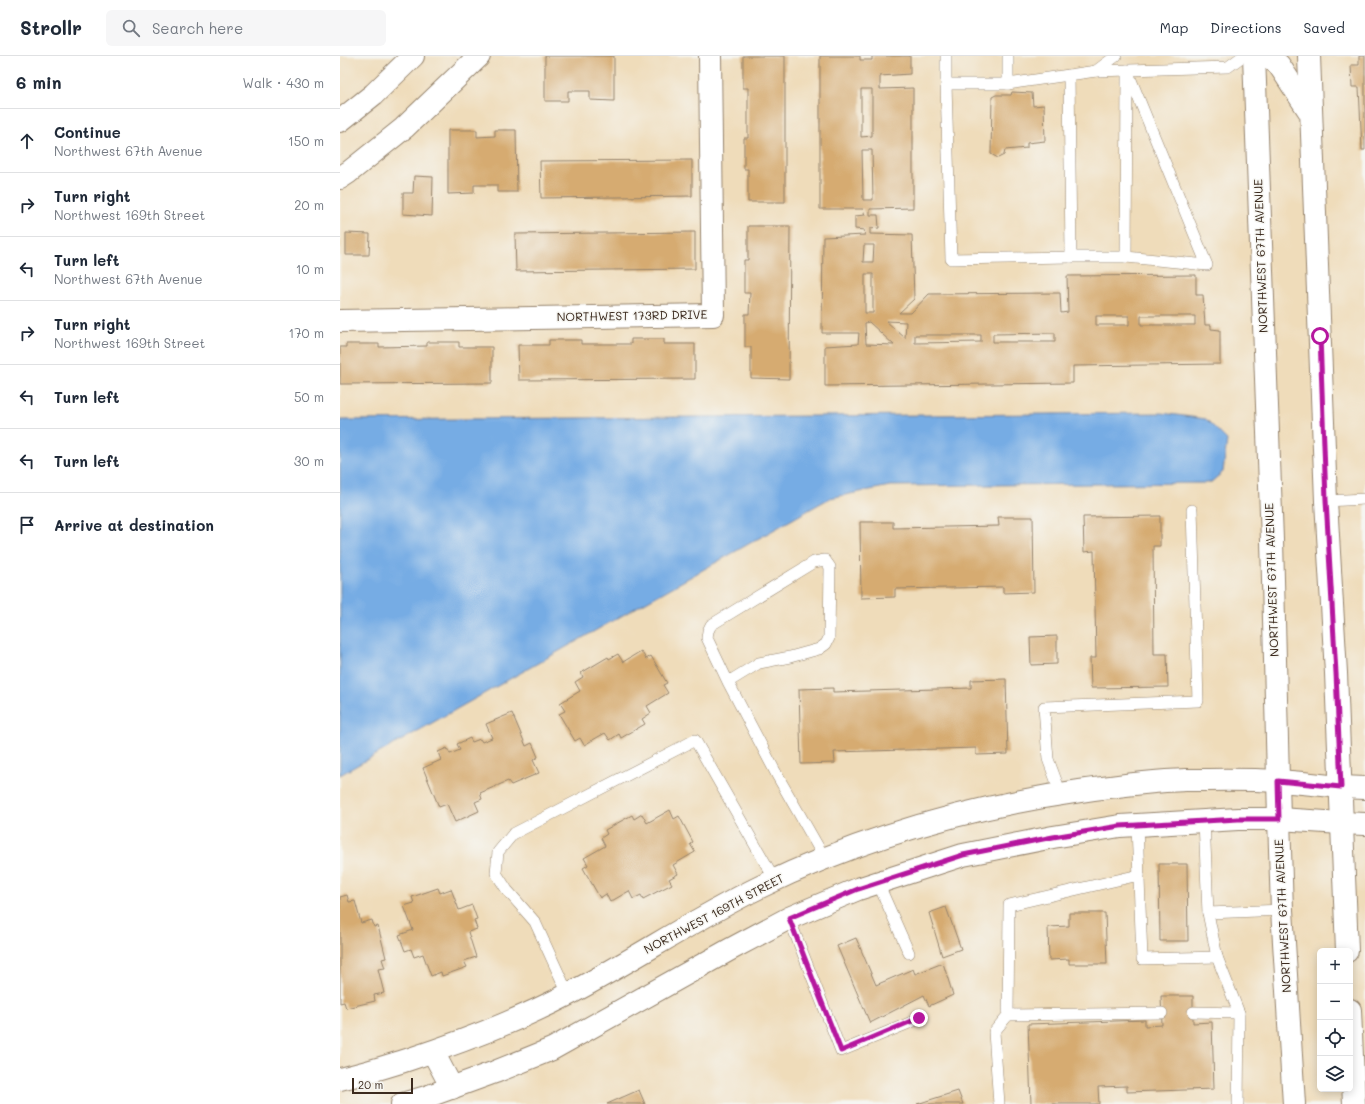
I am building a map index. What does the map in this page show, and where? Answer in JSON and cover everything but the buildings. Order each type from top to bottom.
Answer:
[{"type":"street","points":[[340,121],[374,94],[412,56]]},
{"type":"street","points":[[340,178],[404,128],[479,56]]},
{"type":"street","name":"NORTHWEST 173RD DRIVE","points":[[340,321],[713,315],[710,56]]},
{"type":"street","name":"NORTHWEST 67TH AVENUE","points":[[1254,56],[1272,540],[1282,910],[1294,1104]]},
{"type":"street","points":[[1268,56],[1279,65],[1311,114]]},
{"type":"street","points":[[1309,56],[1326,500],[1336,673],[1347,948]]},
{"type":"street","name":"NORTHWEST 169TH STREET","points":[[340,1079],[433,1052],[499,1027],[568,994],[710,913],[775,880],[825,859],[898,832],[968,812],[1061,794],[1114,786],[1186,780],[1278,781],[1365,788]]},
{"type":"street","points":[[402,1104],[495,1072],[552,1048],[789,918],[858,889],[963,855],[1053,837],[1120,826],[1238,819],[1279,819],[1365,824]]},
{"type":"street","points":[[1350,1020],[1354,1104]]},
{"type":"street","points":[[433,1052],[452,1088]]},
{"type":"lane","points":[[946,56],[951,259],[1126,257],[1206,265],[1127,70]]},
{"type":"lane","points":[[1008,56],[1008,84]]},
{"type":"lane","points":[[1096,71],[1116,56]]},
{"type":"lane","points":[[946,84],[1008,84],[1096,71],[1228,67],[1243,56]]},
{"type":"lane","points":[[1126,257],[1127,70]]},
{"type":"lane","points":[[1069,75],[1071,257]]},
{"type":"lane","points":[[1326,500],[1365,499]]},
{"type":"lane","points":[[1061,794],[1048,758],[1044,707],[1198,701],[1192,510]]},
{"type":"lane","points":[[728,682],[759,662],[790,657],[819,649],[826,644],[829,638],[830,567],[825,560],[814,562],[711,626],[708,631],[707,638],[728,682],[777,775],[825,859]]},
{"type":"lane","points":[[568,994],[535,922],[507,890],[496,873],[498,852],[513,834],[695,740],[775,880]]},
{"type":"lane","points":[[1204,821],[1208,913],[1217,957],[1239,1013],[1238,1104]]},
{"type":"lane","points":[[1137,825],[1142,959],[1217,957]]},
{"type":"lane","points":[[999,1104],[994,1032],[1008,1015],[1009,905],[1139,875]]},
{"type":"lane","points":[[878,883],[909,953]]},
{"type":"lane","points":[[1208,913],[1282,910]]},
{"type":"lane","points":[[789,918],[841,1051],[919,1018]]},
{"type":"lane","points":[[1192,1012],[1239,1013]]},
{"type":"lane","points":[[1008,1015],[1162,1013]]},
{"type":"water","points":[[1162,413],[1206,419],[1227,440],[1223,472],[1210,483],[890,486],[830,498],[340,775],[340,420]]},
{"type":"route","points":[[919,1018],[841,1051],[789,918],[858,889],[963,855],[1053,837],[1120,826],[1238,819],[1279,819],[1278,781],[1341,787],[1326,500],[1320,336]]}]
